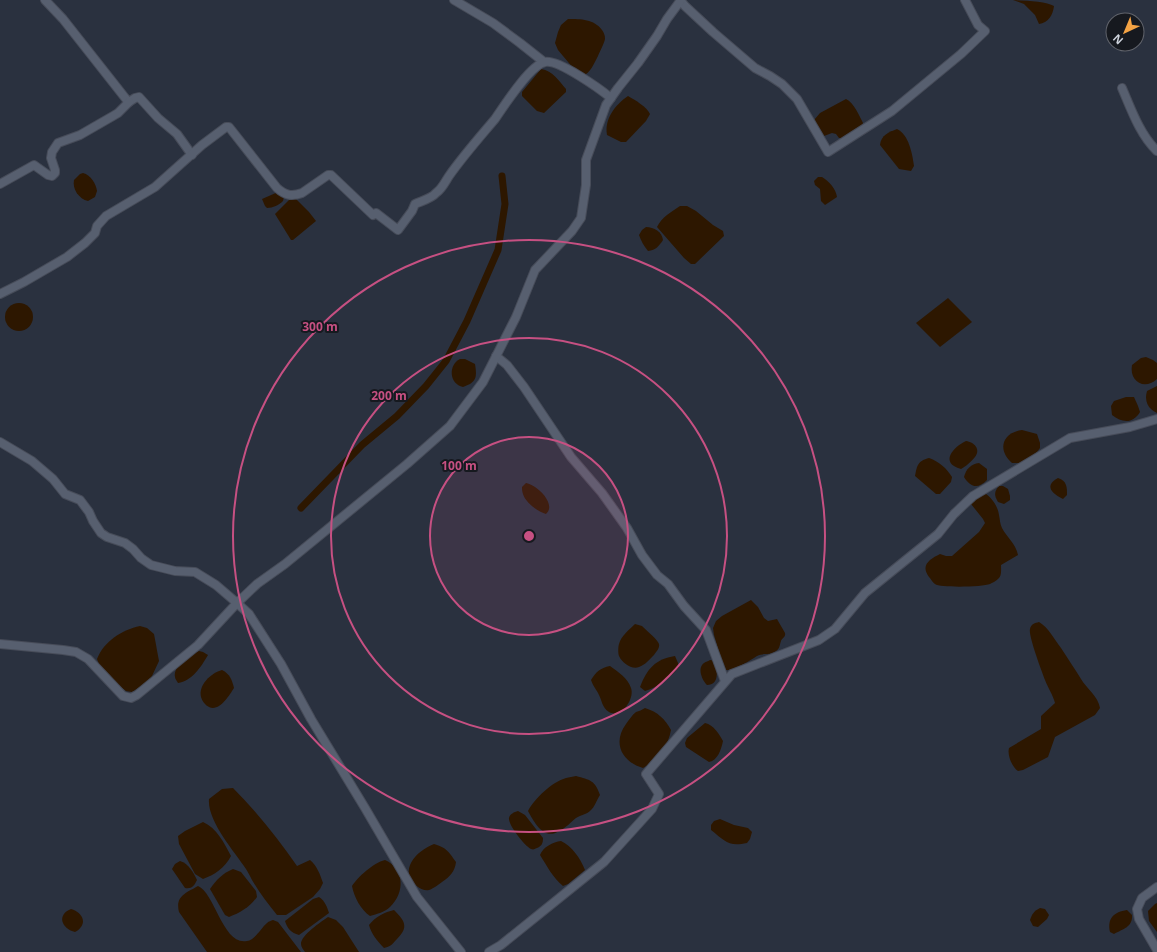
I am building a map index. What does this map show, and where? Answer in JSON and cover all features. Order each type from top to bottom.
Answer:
[{"type":"street","points":[[46,0],[129,102]]},
{"type":"street","points":[[454,0],[493,23],[544,62]]},
{"type":"street","points":[[0,644],[76,652],[88,659],[123,696],[131,698],[137,695],[198,645],[257,584],[285,564],[407,464],[450,426],[483,382],[516,317],[535,270],[572,231],[581,218],[586,185],[586,160],[606,105],[638,63],[680,0],[755,68],[782,84],[798,99],[828,152],[892,111],[961,54],[985,32],[978,25],[965,0]]},
{"type":"street","points":[[0,294],[67,257],[85,244],[106,216],[155,187],[202,145],[226,127],[229,127],[277,188],[286,195],[302,193],[328,175],[331,175],[373,215],[376,213],[398,230],[412,211],[415,204],[432,196],[440,190],[449,176],[498,115],[510,96],[534,68],[544,62],[552,62],[587,80],[611,98]]},
{"type":"street","points":[[1122,88],[1138,124],[1150,145],[1157,151]]},
{"type":"street","points":[[0,184],[34,164],[48,175],[52,176],[55,173],[55,170],[51,158],[52,152],[58,143],[80,134],[113,116],[129,102],[139,97],[158,118],[177,134],[192,155]]},
{"type":"street","points":[[496,356],[508,366],[524,387],[571,457],[602,493],[627,528],[642,555],[657,575],[668,584],[684,606],[706,630],[725,681]]},
{"type":"street","points":[[489,952],[501,945],[604,862],[652,809],[659,794],[646,774],[732,674],[819,640],[835,629],[865,593],[938,534],[954,514],[974,496],[1070,438],[1130,427],[1157,419]]},
{"type":"street","points":[[0,442],[32,461],[53,479],[65,494],[80,500],[101,533],[107,537],[125,543],[151,565],[175,571],[195,572],[216,585],[249,614],[281,664],[311,719],[418,897],[461,952]]},
{"type":"street","points":[[1157,887],[1142,898],[1137,909],[1139,919],[1157,950]]},
{"type":"shaded area","points":[[1013,0],[1044,3],[1054,6],[1051,15],[1047,20],[1039,24],[1035,15],[1024,4]]},
{"type":"shaded area","points":[[568,19],[591,22],[599,26],[605,35],[604,43],[595,62],[590,70],[583,76],[574,69],[558,50],[555,43],[561,25]]},
{"type":"shaded area","points":[[541,69],[552,74],[566,89],[566,92],[544,113],[537,111],[522,96],[522,92]]},
{"type":"shaded area","points":[[628,96],[644,106],[650,114],[646,121],[626,142],[621,142],[607,135],[607,123],[615,108]]},
{"type":"shaded area","points":[[846,99],[854,106],[858,113],[863,123],[862,127],[842,138],[839,138],[836,134],[832,133],[824,136],[814,120],[820,113]]},
{"type":"shaded area","points":[[897,129],[904,135],[909,145],[914,166],[911,171],[899,169],[880,145],[884,136]]},
{"type":"shaded area","points":[[83,173],[93,180],[97,191],[95,197],[88,201],[79,196],[74,187],[74,180]]},
{"type":"shaded area","points":[[818,177],[822,177],[834,188],[837,197],[825,205],[821,201],[820,189],[815,185],[814,181]]},
{"type":"shaded area","points":[[278,192],[284,197],[283,201],[276,206],[267,208],[262,199]]},
{"type":"shaded area","points":[[291,198],[295,198],[316,221],[293,240],[291,240],[275,214]]},
{"type":"shaded area","points":[[680,206],[687,206],[696,211],[723,231],[724,236],[695,264],[691,264],[684,258],[657,227],[664,218]]},
{"type":"shaded area","points":[[646,227],[657,230],[663,240],[653,250],[648,251],[639,235]]},
{"type":"shaded area","points":[[948,298],[972,322],[940,347],[916,323]]},
{"type":"shaded area","points":[[19,303],[29,307],[33,317],[29,327],[19,331],[9,327],[5,317],[9,307]]},
{"type":"shaded area","points":[[1146,357],[1157,363],[1157,379],[1147,384],[1143,384],[1135,380],[1132,365],[1141,358]]},
{"type":"shaded area","points":[[460,359],[465,359],[475,364],[476,369],[476,376],[473,381],[463,387],[455,382],[452,374],[453,365]]},
{"type":"shaded area","points":[[1157,386],[1157,413],[1149,407],[1146,398],[1147,391]]},
{"type":"shaded area","points":[[1126,397],[1134,397],[1140,412],[1134,419],[1123,421],[1112,415],[1111,406],[1114,401]]},
{"type":"shaded area","points":[[1022,430],[1037,434],[1040,448],[1022,463],[1012,463],[1004,453],[1004,443],[1006,438],[1010,435]]},
{"type":"shaded area","points":[[966,441],[976,446],[977,454],[974,459],[961,469],[954,466],[949,459],[953,451]]},
{"type":"shaded area","points":[[929,458],[936,461],[952,477],[951,482],[940,494],[936,494],[915,476],[916,469],[919,464]]},
{"type":"shaded area","points":[[979,463],[987,469],[987,480],[981,485],[975,486],[969,483],[964,477],[969,467]]},
{"type":"shaded area","points":[[1058,478],[1065,483],[1067,487],[1067,495],[1063,499],[1056,495],[1050,487],[1053,481]]},
{"type":"shaded area","points":[[526,483],[538,489],[547,499],[549,507],[546,514],[532,506],[524,497],[522,487]]},
{"type":"shaded area","points":[[999,486],[1003,486],[1008,489],[1010,496],[1010,500],[1004,504],[998,502],[995,494]]},
{"type":"shaded area","points":[[986,494],[991,498],[996,506],[1002,528],[1013,543],[1018,555],[1001,565],[1001,573],[999,578],[990,584],[962,587],[935,584],[926,573],[927,563],[940,554],[952,556],[979,532],[985,523],[971,504],[981,495]]},
{"type":"shaded area","points":[[751,600],[758,607],[764,618],[768,621],[777,619],[785,633],[785,636],[779,648],[775,652],[759,655],[737,667],[726,670],[722,662],[713,628],[716,621],[722,616]]},
{"type":"shaded area","points":[[1039,622],[1046,627],[1061,648],[1083,683],[1095,696],[1100,708],[1095,715],[1055,737],[1048,757],[1023,770],[1018,771],[1010,761],[1009,748],[1041,729],[1041,716],[1055,703],[1043,676],[1030,633],[1031,626]]},
{"type":"shaded area","points":[[635,624],[642,626],[658,642],[659,645],[657,651],[649,660],[639,667],[633,668],[620,659],[618,652],[620,641]]},
{"type":"shaded area","points":[[140,626],[147,628],[154,634],[159,661],[152,676],[146,683],[132,692],[126,691],[113,681],[99,664],[97,659],[104,647],[114,637],[127,630]]},
{"type":"shaded area","points":[[199,651],[208,655],[196,673],[183,682],[178,683],[175,673],[179,665],[191,655]]},
{"type":"shaded area","points":[[675,656],[679,667],[672,675],[660,685],[645,691],[640,687],[649,670],[657,662],[668,657]]},
{"type":"shaded area","points":[[710,660],[715,661],[717,676],[714,683],[707,685],[703,680],[701,668],[704,663]]},
{"type":"shaded area","points":[[610,666],[628,681],[632,692],[626,707],[618,713],[609,712],[605,708],[591,680],[599,671]]},
{"type":"shaded area","points":[[222,670],[227,673],[234,688],[227,699],[220,705],[213,708],[209,707],[201,698],[201,688],[206,680]]},
{"type":"shaded area","points":[[645,708],[661,716],[671,730],[665,747],[653,761],[643,768],[630,761],[621,751],[620,738],[622,731],[632,716],[636,712]]},
{"type":"shaded area","points":[[705,723],[714,728],[723,741],[717,757],[709,762],[686,747],[685,743],[687,738]]},
{"type":"shaded area","points":[[576,776],[591,781],[596,786],[600,795],[595,805],[589,812],[576,818],[562,830],[549,834],[544,832],[536,825],[528,811],[539,796],[555,783]]},
{"type":"shaded area","points":[[233,788],[267,826],[297,866],[310,860],[315,865],[319,873],[323,883],[320,889],[313,897],[286,915],[277,915],[267,902],[246,869],[222,836],[212,817],[209,799],[222,789]]},
{"type":"shaded area","points":[[518,811],[525,815],[543,838],[542,844],[539,847],[531,849],[528,847],[517,835],[511,825],[509,818],[512,813]]},
{"type":"shaded area","points":[[720,819],[734,825],[748,828],[752,832],[747,843],[731,844],[711,830],[711,825],[714,821]]},
{"type":"shaded area","points":[[203,822],[216,832],[231,856],[226,864],[219,870],[203,879],[195,874],[179,844],[178,836]]},
{"type":"shaded area","points":[[561,841],[569,846],[575,853],[585,870],[568,884],[563,886],[553,876],[540,855],[541,852],[549,845]]},
{"type":"shaded area","points":[[434,844],[447,850],[456,862],[452,874],[432,889],[425,890],[418,887],[412,881],[409,875],[409,868],[415,856],[427,847]]},
{"type":"shaded area","points":[[385,860],[392,864],[396,869],[401,882],[400,888],[395,901],[388,909],[370,916],[358,903],[352,886],[366,871]]},
{"type":"shaded area","points":[[180,861],[188,866],[197,880],[191,887],[185,888],[172,869],[175,864]]},
{"type":"shaded area","points":[[233,869],[241,872],[256,891],[257,897],[251,904],[237,914],[229,917],[225,915],[210,889],[220,877]]},
{"type":"shaded area","points":[[198,886],[209,898],[225,928],[232,936],[239,940],[250,940],[268,922],[273,920],[278,922],[301,952],[207,952],[179,912],[178,907],[182,896]]},
{"type":"shaded area","points":[[319,897],[327,906],[329,913],[299,935],[292,932],[288,928],[285,921],[313,899]]},
{"type":"shaded area","points":[[1157,903],[1157,932],[1149,921],[1148,911]]},
{"type":"shaded area","points":[[1040,908],[1045,909],[1049,915],[1047,919],[1038,927],[1033,926],[1030,920],[1032,914]]},
{"type":"shaded area","points":[[71,909],[79,913],[83,919],[82,926],[75,932],[67,928],[62,922],[63,915]]},
{"type":"shaded area","points":[[394,910],[403,921],[403,931],[389,947],[384,948],[371,931],[369,925],[380,915]]},
{"type":"shaded area","points":[[1127,910],[1132,915],[1129,925],[1114,934],[1110,932],[1109,927],[1112,916],[1118,912]]},
{"type":"shaded area","points":[[328,917],[336,920],[343,927],[359,952],[305,952],[301,944],[302,940],[312,929]]},
{"type":"waterway","points":[[301,508],[362,445],[397,416],[426,386],[446,361],[467,321],[498,250],[505,204],[502,176]]}]
